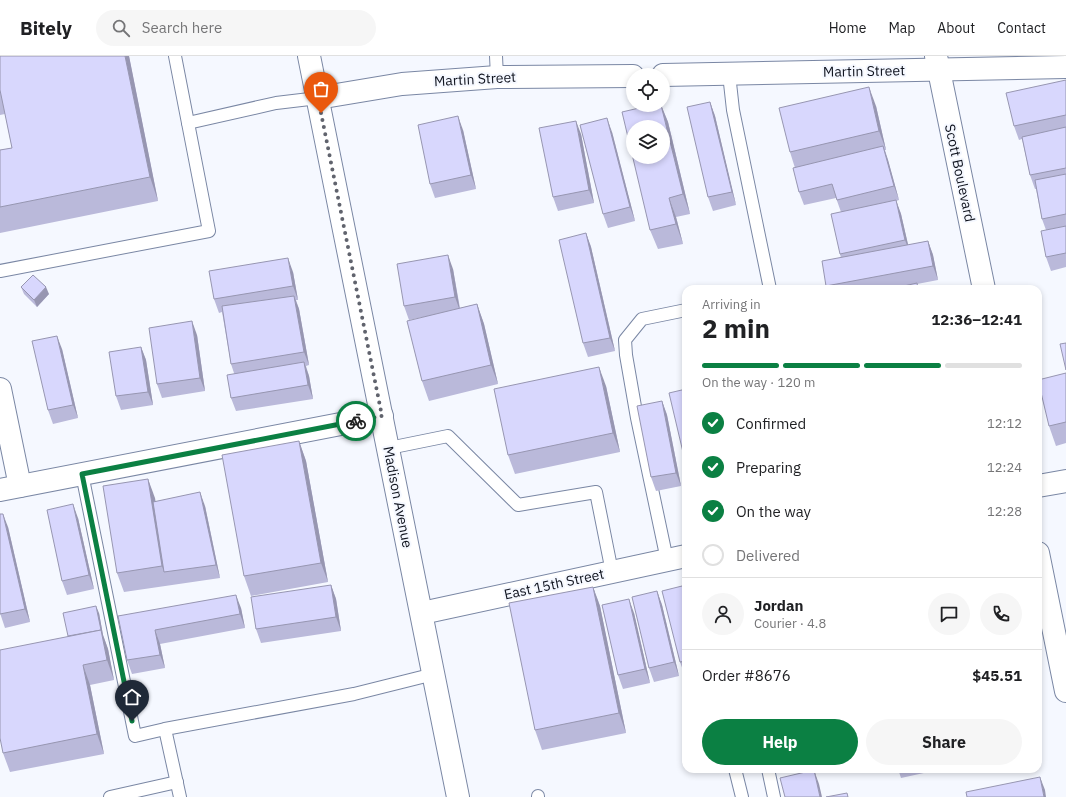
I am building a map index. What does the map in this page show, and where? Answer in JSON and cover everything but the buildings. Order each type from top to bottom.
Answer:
[{"type":"street","name":"Madison Avenue","points":[[309,56],[458,797]]},
{"type":"street","name":"Martin Street","points":[[670,75],[729,74],[938,63],[1066,67]]},
{"type":"street","name":"Scott Boulevard","points":[[938,63],[983,285]]},
{"type":"street","name":"Martin Street","points":[[318,98],[496,67],[626,76]]},
{"type":"street","points":[[0,388],[10,488],[382,416]]},
{"type":"street","points":[[1042,485],[1066,481]]},
{"type":"street","name":"East 15th Street","points":[[422,613],[676,558]]},
{"type":"street","points":[[1042,573],[1066,691]]},
{"type":"lane","points":[[0,271],[209,232],[175,56]]},
{"type":"lane","points":[[729,74],[733,110],[769,285]]},
{"type":"lane","points":[[188,123],[276,103],[318,98]]},
{"type":"lane","points":[[676,558],[637,418],[625,340],[642,319],[682,311]]},
{"type":"lane","points":[[389,448],[448,436],[518,505],[596,492],[612,572]]},
{"type":"lane","points":[[82,474],[135,736],[165,729],[354,694],[434,674]]},
{"type":"lane","points":[[165,729],[180,797]]},
{"type":"lane","points":[[736,773],[742,797]]},
{"type":"lane","points":[[769,773],[774,797]]},
{"type":"lane","points":[[110,797],[177,782]]},
{"type":"way so far","points":[[321,113],[382,416],[356,421]]},
{"type":"route","points":[[132,721],[82,474],[356,421]]}]
